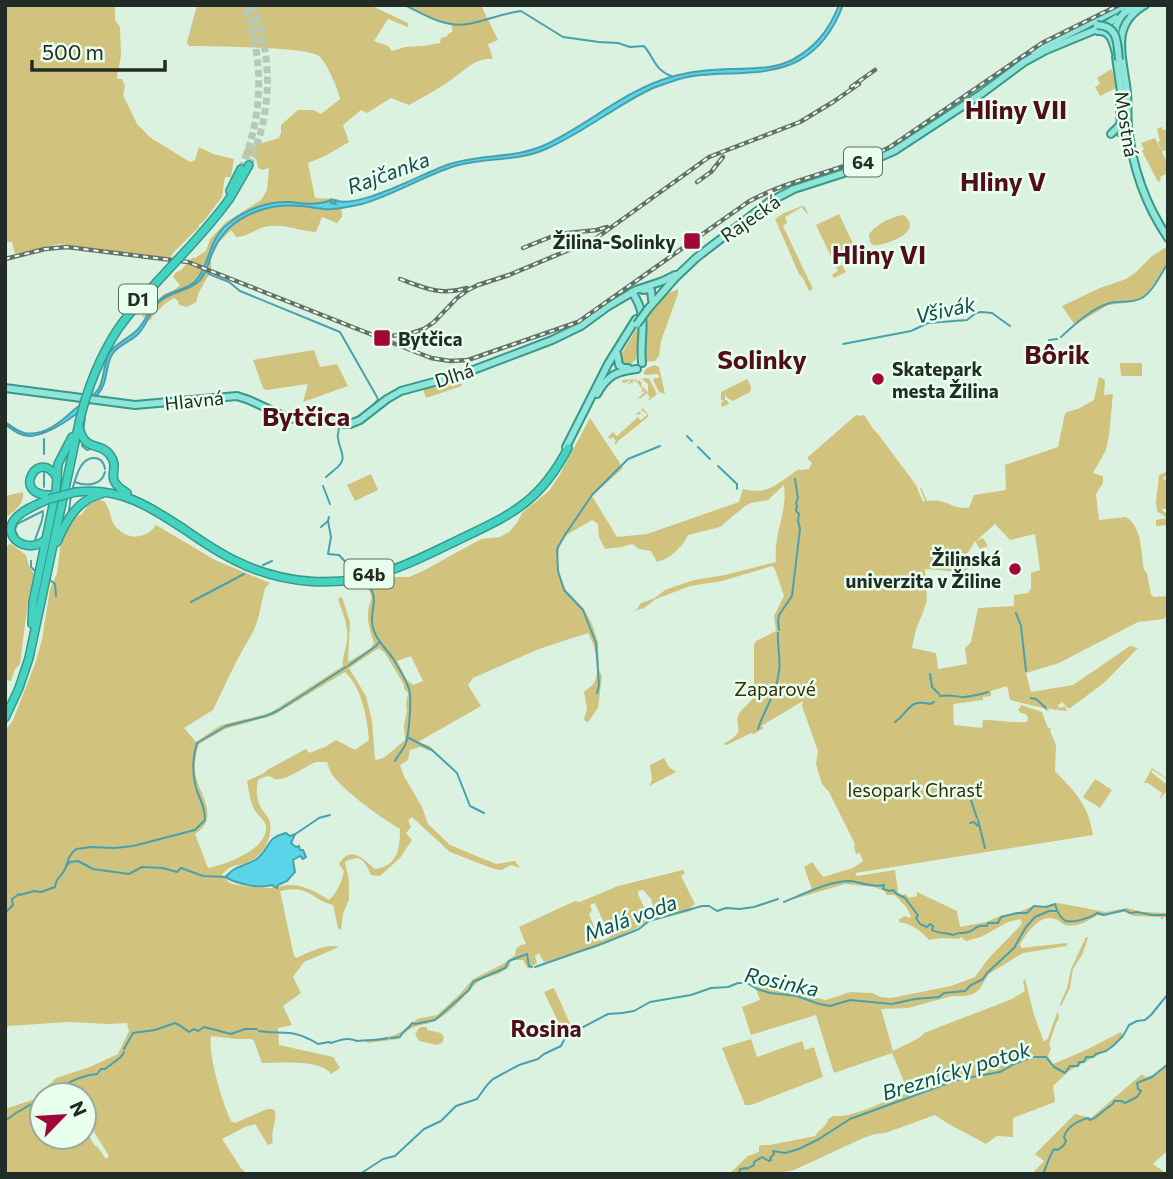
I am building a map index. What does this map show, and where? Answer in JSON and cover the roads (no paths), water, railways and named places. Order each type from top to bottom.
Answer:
[{"type":"highway","name":"D1","points":[[5,709],[19,675],[72,437],[93,376],[118,329],[213,221],[249,165]]},
{"type":"highway","name":"D1","points":[[228,198],[241,169]]},
{"type":"highway","name":"D1","points":[[5,718],[29,658],[77,423]]},
{"type":"highway","points":[[77,423],[85,441],[111,456],[113,482],[127,493]]},
{"type":"highway","points":[[32,624],[33,602],[60,460],[72,437]]},
{"type":"highway","name":"64b","points":[[76,490],[128,497],[255,570],[302,581],[342,581],[374,576],[397,568],[511,513],[529,501],[546,484],[558,468],[567,447]]},
{"type":"highway","name":"64b","points":[[46,538],[34,546],[26,546],[18,542],[11,531],[12,523],[17,517],[50,497],[76,490],[106,488],[127,493],[153,505],[222,551],[272,572],[320,579],[374,573],[396,566],[510,511],[545,481],[567,447]]},
{"type":"highway","points":[[50,497],[33,490],[31,475],[36,469],[46,467],[52,470],[57,478]]},
{"type":"highway","points":[[51,555],[63,528],[78,506],[94,495],[112,493]]},
{"type":"main road","name":"Rajecká","points":[[675,276],[769,202],[889,154],[981,94],[1024,62],[1108,24],[1133,8]]},
{"type":"main road","points":[[1058,39],[1133,8]]},
{"type":"main road","name":"Mostná","points":[[1133,8],[1136,11],[1127,21],[1121,42],[1128,127],[1144,192],[1168,240]]},
{"type":"main road","name":"Mostná","points":[[1133,8],[1115,35],[1130,151],[1150,212],[1168,240]]},
{"type":"main road","points":[[1058,39],[1097,25],[1108,27],[1115,34],[1128,104]]},
{"type":"main road","points":[[1089,33],[1107,32],[1116,53]]},
{"type":"main road","name":"Rajecká","points":[[675,276],[706,246],[768,199],[893,149],[1029,55],[1058,39]]},
{"type":"main road","points":[[1121,88],[1121,133]]},
{"type":"main road","points":[[1111,134],[1120,123]]},
{"type":"main road","points":[[1133,132],[1144,192]]},
{"type":"main road","name":"Dlhá","points":[[288,418],[327,419],[345,424],[355,422],[401,391],[460,375],[537,347],[581,326],[633,293],[675,276]]},
{"type":"main road","name":"64b","points":[[567,447],[608,364],[649,305],[675,276]]},
{"type":"main road","points":[[638,365],[643,314],[633,293],[650,289],[653,294],[649,305]]},
{"type":"main road","name":"64b","points":[[567,447],[637,321]]},
{"type":"main road","points":[[628,368],[636,361],[641,351]]},
{"type":"main road","points":[[617,354],[619,365],[623,368],[638,365]]},
{"type":"main road","points":[[589,408],[608,378],[638,365]]},
{"type":"main road","name":"Hlavná","points":[[5,388],[142,405],[237,396],[288,418]]},
{"type":"water","points":[[839,5],[843,5],[826,38],[806,56],[783,67],[673,81],[636,97],[548,148],[514,157],[455,166],[362,204],[329,209],[277,206],[246,216],[225,232],[200,280],[190,287],[163,299],[138,334],[113,353],[102,388],[89,403],[59,426],[38,435],[23,435],[6,425],[5,422],[24,433],[39,433],[58,423],[91,397],[101,384],[110,352],[138,329],[154,305],[162,298],[189,286],[198,278],[222,229],[249,210],[281,202],[315,204],[331,200],[331,203],[336,204],[333,200],[344,202],[373,196],[447,165],[545,145],[638,90],[671,77],[700,71],[761,68],[784,63],[815,43],[826,30]]},
{"type":"water","points":[[286,833],[290,836],[295,834],[291,843],[299,846],[306,857],[303,859],[300,856],[293,860],[295,872],[287,881],[277,888],[272,885],[248,885],[225,877],[258,858],[271,840]]},
{"type":"waterway","points":[[405,5],[435,20],[460,25],[521,11],[563,37],[618,43],[630,47],[644,46],[658,67],[671,76]]},
{"type":"waterway","name":"Všivák","points":[[1061,337],[1103,305],[1142,298],[1153,287],[1168,263]]},
{"type":"waterway","points":[[206,271],[229,282],[240,291],[340,332],[378,400],[365,413]]},
{"type":"waterway","name":"Všivák","points":[[843,344],[911,331],[928,323],[967,320],[981,312],[992,313],[1010,326]]},
{"type":"waterway","name":"Všivák","points":[[1049,340],[1057,339]]},
{"type":"waterway","points":[[83,431],[85,418]]},
{"type":"waterway","points":[[334,470],[343,458],[338,437],[340,426]]},
{"type":"waterway","points":[[687,436],[692,441]]},
{"type":"waterway","points":[[44,439],[44,454]]},
{"type":"waterway","points":[[83,442],[82,446],[90,449]]},
{"type":"waterway","name":"Všivák","points":[[567,532],[592,495],[628,459],[660,446]]},
{"type":"waterway","points":[[698,447],[710,459]]},
{"type":"waterway","points":[[72,490],[85,461],[99,459],[105,469]]},
{"type":"waterway","points":[[718,466],[737,484],[737,489]]},
{"type":"waterway","points":[[326,477],[333,471]]},
{"type":"waterway","points":[[75,482],[93,484],[101,480],[105,472]]},
{"type":"waterway","points":[[44,473],[44,487]]},
{"type":"waterway","points":[[779,630],[779,615],[792,596],[800,529],[799,514],[796,511],[798,498],[795,479]]},
{"type":"waterway","points":[[323,486],[330,504]]},
{"type":"waterway","points":[[71,495],[71,512]]},
{"type":"waterway","points":[[18,537],[15,530],[17,524],[43,511]]},
{"type":"waterway","points":[[35,541],[43,513]]},
{"type":"waterway","points":[[329,517],[331,537],[328,554],[339,555],[354,571]]},
{"type":"waterway","points":[[321,527],[328,521]]},
{"type":"waterway","name":"Všivák","points":[[566,533],[557,549],[558,571],[564,590],[583,610],[596,643],[599,685],[597,693]]},
{"type":"waterway","points":[[31,561],[31,567],[35,571]]},
{"type":"waterway","points":[[263,565],[272,561]]},
{"type":"waterway","points":[[191,602],[244,574]]},
{"type":"waterway","points":[[50,580],[55,584],[56,596]]},
{"type":"waterway","points":[[366,583],[374,599],[374,633],[400,670],[410,693],[407,738],[395,761]]},
{"type":"waterway","points":[[1016,613],[1021,626],[1026,671]]},
{"type":"waterway","points":[[758,729],[778,679],[778,633]]},
{"type":"waterway","points":[[348,666],[379,642]]},
{"type":"waterway","points":[[77,849],[133,846],[195,830],[205,820],[194,776],[193,760],[197,743],[226,726],[279,710],[346,667]]},
{"type":"waterway","points":[[930,674],[932,687],[939,694]]},
{"type":"waterway","points":[[940,696],[965,697],[988,692]]},
{"type":"waterway","points":[[1031,698],[1046,708]]},
{"type":"waterway","points":[[895,722],[913,705],[934,702]]},
{"type":"waterway","points":[[409,738],[432,750],[457,773],[470,806],[484,813]]},
{"type":"waterway","points":[[971,800],[977,818]]},
{"type":"waterway","points":[[294,835],[319,818],[330,815]]},
{"type":"waterway","points":[[978,820],[985,848]]},
{"type":"waterway","points":[[970,823],[974,822],[978,826]]},
{"type":"waterway","points":[[5,913],[13,905],[12,899],[19,894],[41,892],[55,887],[76,849]]},
{"type":"waterway","points":[[66,866],[70,862],[78,861],[93,869],[129,874],[142,867],[177,872],[181,868],[203,876],[227,877]]},
{"type":"waterway","name":"Malá voda","points":[[784,902],[833,883],[850,881],[884,885],[883,889],[893,890],[905,898],[917,914],[916,918],[920,924],[927,927],[930,924],[933,926],[932,930],[953,935],[987,926],[988,923],[998,923],[1001,917],[1027,913],[1034,906],[1046,907],[1055,904],[1057,910]]},
{"type":"waterway","name":"Malá voda","points":[[535,967],[639,929],[649,921],[702,906],[709,906],[717,911],[726,908],[740,909],[778,899]]},
{"type":"waterway","name":"Rosinka","points":[[360,1174],[383,1159],[395,1156],[424,1129],[441,1121],[456,1106],[477,1099],[493,1079],[519,1065],[538,1059],[561,1046],[566,1036],[608,1014],[634,1011],[650,1002],[738,983],[747,983],[770,993],[797,996],[830,1006],[850,1000],[892,1004],[939,997],[944,993],[965,991],[983,979],[1014,948],[1035,917],[1049,911],[1057,911],[1066,921],[1082,920],[1097,913],[1104,915],[1125,910],[1130,913],[1168,915]]},
{"type":"waterway","name":"Malá voda","points":[[391,1038],[400,1037],[412,1023],[435,1020],[469,990],[473,982],[505,968],[509,961],[527,954],[529,966],[532,967]]},
{"type":"waterway","name":"Breznícky potok","points":[[739,1174],[740,1169],[747,1169],[762,1157],[771,1160],[773,1151],[785,1153],[799,1149],[850,1119],[961,1079],[1000,1072],[1033,1057],[1046,1057],[1054,1067],[1065,1073],[1070,1066],[1078,1066],[1086,1057],[1093,1057],[1113,1046],[1129,1025],[1145,1020],[1168,994]]},
{"type":"waterway","name":"Malá voda","points":[[124,1049],[133,1033],[155,1030],[175,1023],[189,1032],[204,1027],[231,1034],[245,1029],[257,1029]]},
{"type":"waterway","name":"Malá voda","points":[[259,1031],[294,1034],[318,1044],[347,1039],[357,1041],[388,1038]]},
{"type":"waterway","name":"Malá voda","points":[[72,1081],[97,1074],[124,1052]]},
{"type":"waterway","points":[[1043,1174],[1054,1149],[1058,1150],[1064,1145],[1065,1133],[1070,1127],[1084,1119],[1096,1117],[1114,1101],[1125,1103],[1137,1097],[1141,1091],[1137,1083],[1152,1077],[1168,1064]]},
{"type":"waterway","name":"Malá voda","points":[[5,1121],[28,1106]]},
{"type":"tunnel","points":[[241,169],[254,129],[259,87],[255,46],[244,5]]},
{"type":"tunnel","points":[[249,165],[262,126],[267,85],[264,45],[252,5]]},
{"type":"railway","points":[[5,259],[45,249],[67,247],[188,262],[431,358],[468,360],[578,322],[748,202],[783,186],[855,162],[890,147],[1042,43],[1119,5]]},
{"type":"railway","points":[[851,87],[875,70]]},
{"type":"railway","points":[[384,336],[406,335],[424,329],[468,290],[595,239],[709,157],[800,122],[859,84]]},
{"type":"railway","points":[[697,182],[711,172],[723,157]]},
{"type":"railway","points":[[523,248],[558,234],[607,227]]},
{"type":"railway","points":[[400,279],[441,291],[467,288]]},
{"type":"place","name":"Žilina-Solinky","points":[[692,241]]},
{"type":"place","name":"Bytčica","points":[[382,338]]},
{"type":"place","name":"Skatepark mesta Žilina","points":[[878,379]]},
{"type":"place","name":"Žilinská univerzita v Žiline","points":[[1015,569]]},
{"type":"district","name":"Hliny VII","points":[[1016,108]]},
{"type":"district","name":"Hliny V","points":[[1003,180]]},
{"type":"district","name":"Hliny VI","points":[[879,253]]},
{"type":"district","name":"Bôrik","points":[[1057,353]]},
{"type":"district","name":"Solinky","points":[[762,358]]},
{"type":"district","name":"Bytčica","points":[[306,415]]},
{"type":"district","name":"Rosina","points":[[546,1028]]},
{"type":"water label","name":"Rajčanka","points":[[388,172]]},
{"type":"park label","name":"Zaparové","points":[[775,688]]},
{"type":"park label","name":"lesopark Chrasť","points":[[915,789]]}]
